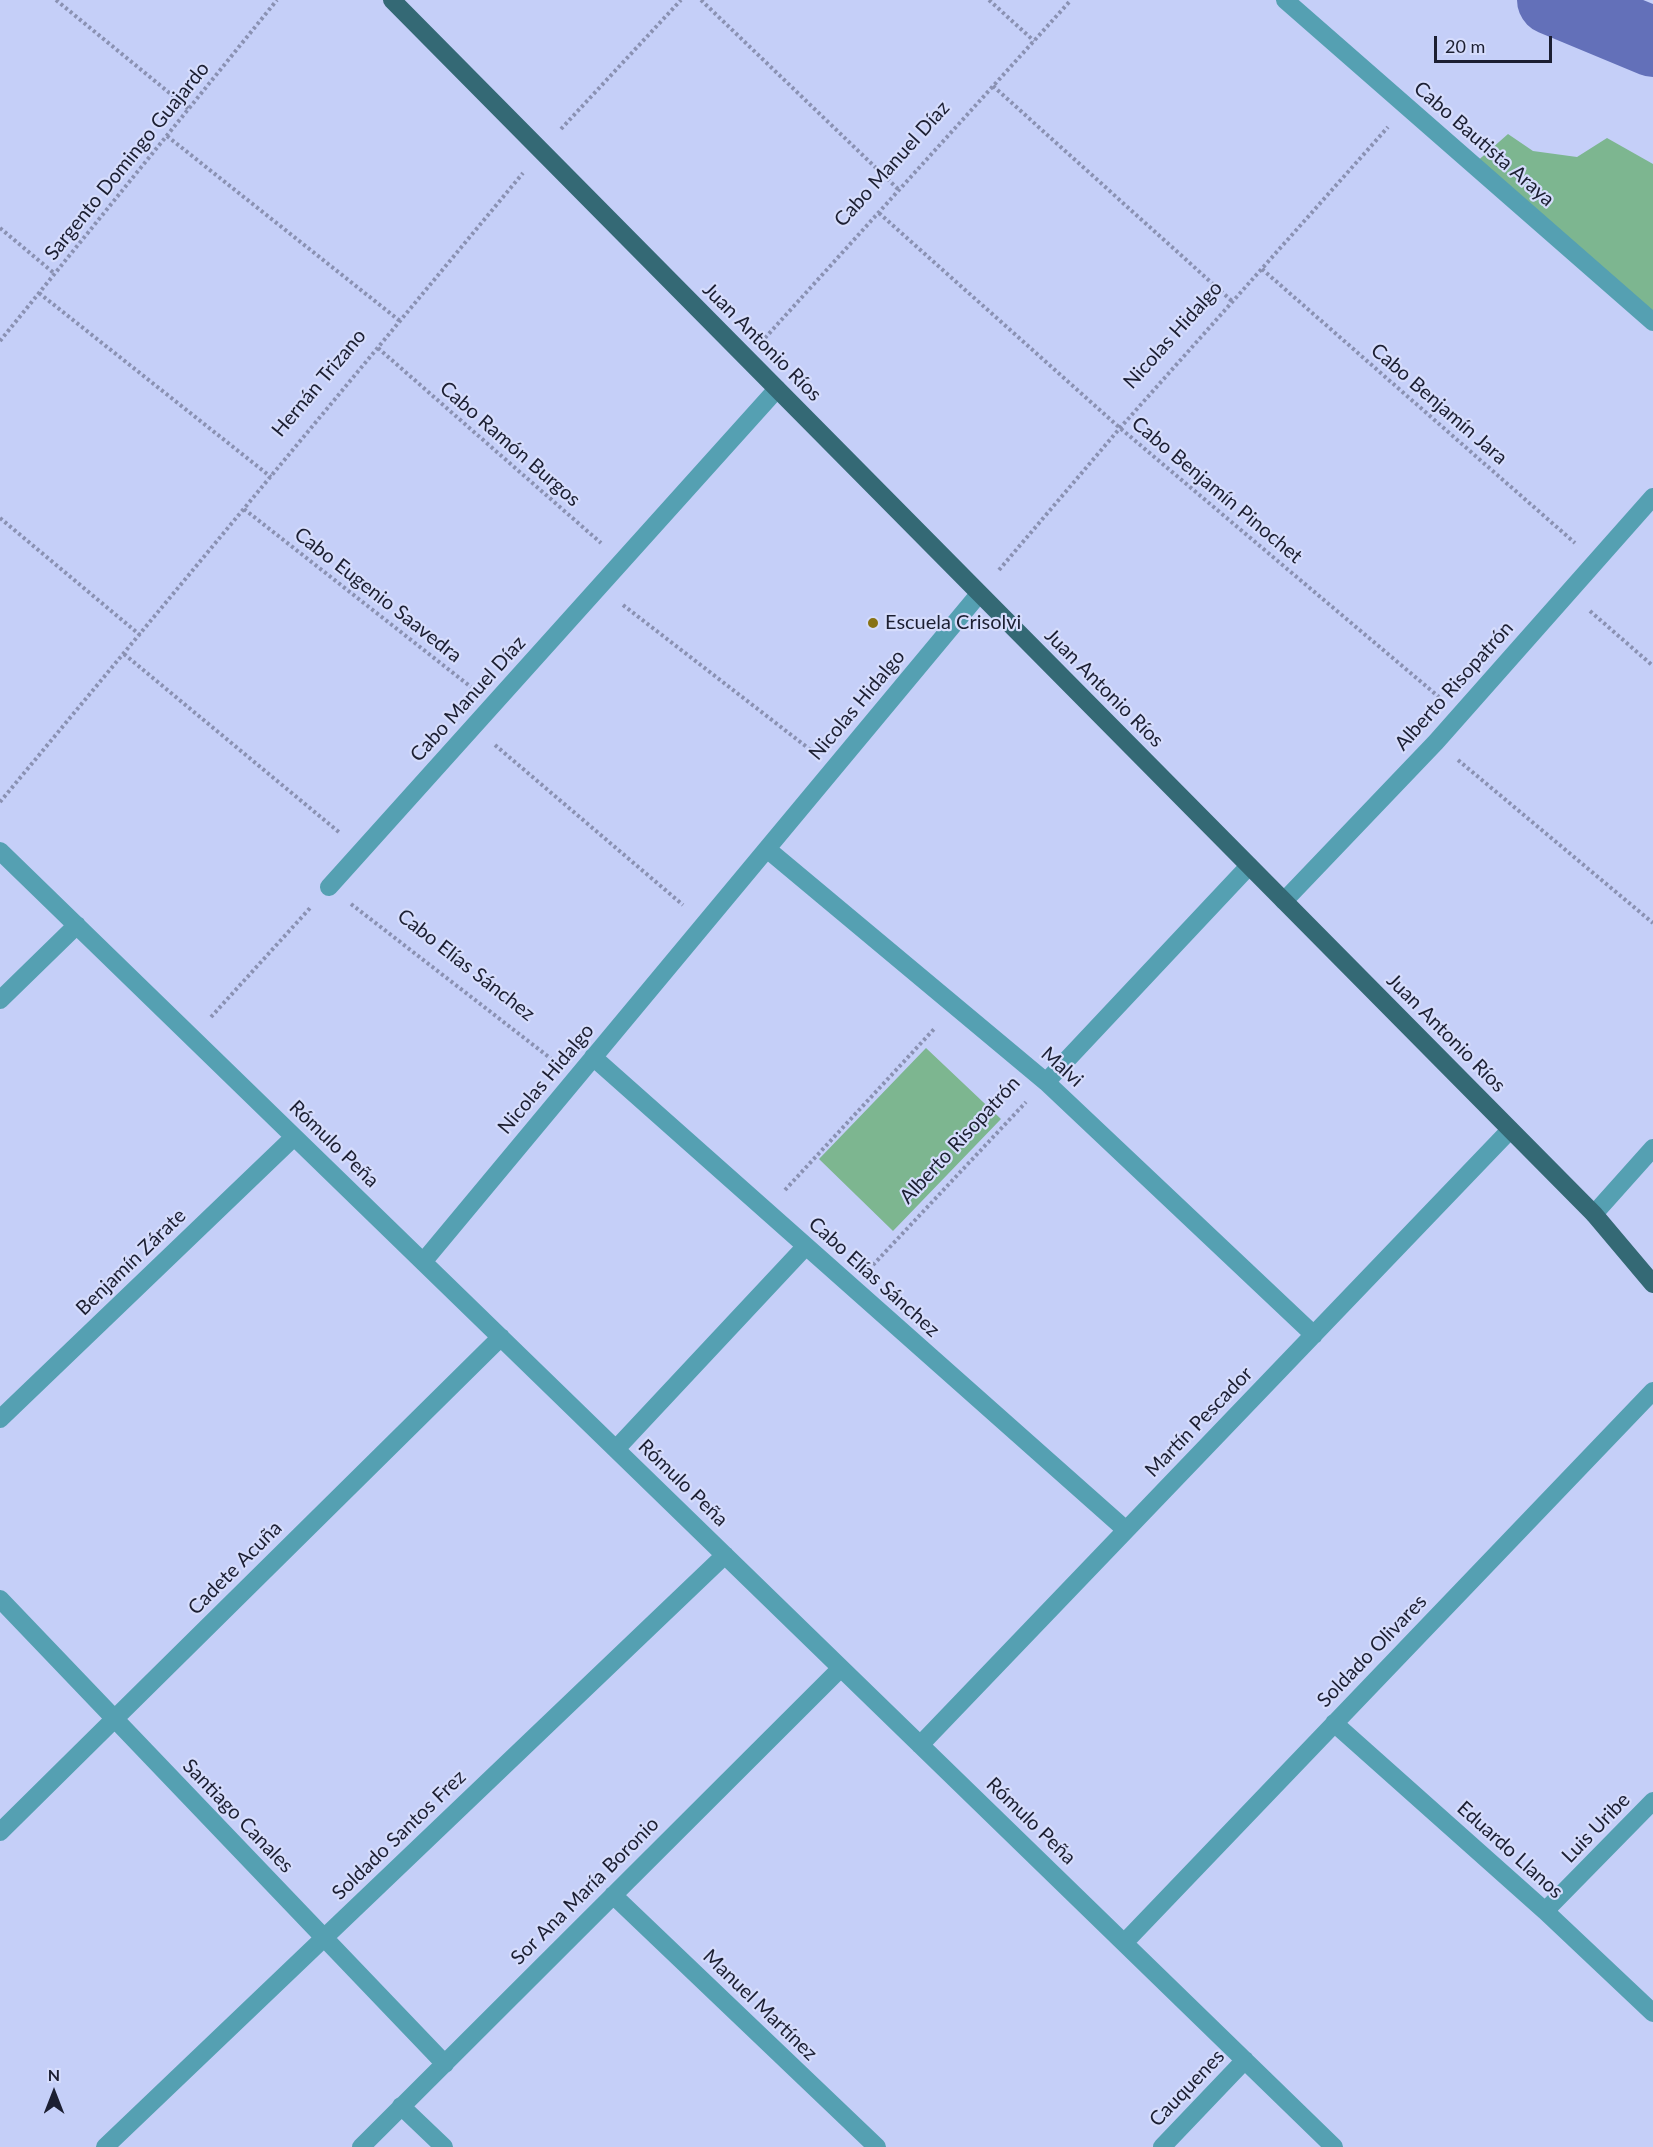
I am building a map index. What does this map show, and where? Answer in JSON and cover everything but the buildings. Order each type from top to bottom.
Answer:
[{"type":"main road","name":"Juan Antonio Ríos","points":[[392,0],[1594,1214],[1653,1284]]},
{"type":"street","name":"Cabo Bautista Araya","points":[[1285,0],[1653,321]]},
{"type":"street","name":"Cabo Manuel Díaz","points":[[329,887],[777,389]]},
{"type":"street","name":"Alberto Risopatrón","points":[[1284,901],[1436,742],[1653,497]]},
{"type":"street","name":"Nicolas Hidalgo","points":[[423,1262],[979,594]]},
{"type":"street","name":"Malvi","points":[[767,849],[1046,1082],[1314,1335]]},
{"type":"street","name":"Rómulo Peña","points":[[0,851],[1334,2147]]},
{"type":"street","name":"Alberto Risopatrón","points":[[1046,1082],[1249,866]]},
{"type":"street","points":[[0,1000],[77,925]]},
{"type":"street","name":"Cabo Elías Sánchez","points":[[592,1057],[1126,1530]]},
{"type":"street","name":"Martín Pescador","points":[[920,1745],[1510,1130]]},
{"type":"street","name":"Benjamín Zárate","points":[[0,1419],[294,1137]]},
{"type":"street","points":[[1594,1214],[1653,1149]]},
{"type":"street","points":[[616,1449],[806,1246]]},
{"type":"street","name":"Cadete Acuña","points":[[0,1832],[501,1337]]},
{"type":"street","name":"Soldado Olivares","points":[[1124,1943],[1653,1390]]},
{"type":"street","name":"Soldado Santos Frez","points":[[105,2147],[725,1555]]},
{"type":"street","name":"Santiago Canales","points":[[0,1599],[445,2064]]},
{"type":"street","name":"Sor Ana María Boronio","points":[[361,2147],[841,1668]]},
{"type":"street","name":"Eduardo Llanos","points":[[1334,1723],[1545,1911],[1653,2013]]},
{"type":"street","name":"Luis Uribe","points":[[1545,1911],[1653,1801]]},
{"type":"street","name":"Manuel Martínez","points":[[613,1895],[877,2147]]},
{"type":"street","name":"Cauquenes","points":[[1162,2147],[1245,2060]]},
{"type":"street","points":[[402,2106],[444,2147]]},
{"type":"path","points":[[56,0],[189,109]]},
{"type":"path","name":"Sargento Domingo Guajardo","points":[[0,341],[277,0]]},
{"type":"path","name":"Hernán Trizano","points":[[0,802],[541,151],[681,0]]},
{"type":"path","points":[[701,0],[899,190]]},
{"type":"path","points":[[989,0],[1034,41]]},
{"type":"path","name":"Cabo Manuel Díaz","points":[[747,359],[1071,0]]},
{"type":"path","points":[[993,86],[1233,302]]},
{"type":"path","name":"Nicolas Hidalgo","points":[[979,594],[1120,428],[1407,106]]},
{"type":"path","points":[[167,136],[400,321]]},
{"type":"path","name":"Cabo Benjamín Pinochet","points":[[879,213],[1120,428],[1460,715]]},
{"type":"path","points":[[0,228],[55,274]]},
{"type":"path","name":"Cabo Benjamín Jara","points":[[1262,269],[1596,561]]},
{"type":"path","points":[[39,292],[271,477]]},
{"type":"path","name":"Cabo Ramón Burgos","points":[[378,348],[622,561]]},
{"type":"path","name":"Cabo Eugenio Saavedra","points":[[244,509],[493,704]]},
{"type":"path","points":[[0,518],[140,635]]},
{"type":"path","points":[[599,586],[834,768]]},
{"type":"path","points":[[1568,592],[1653,666]]},
{"type":"path","points":[[124,654],[362,851]]},
{"type":"path","points":[[473,727],[704,923]]},
{"type":"path","points":[[1436,742],[1653,923]]},
{"type":"path","points":[[192,1038],[329,887]]},
{"type":"path","name":"Cabo Elías Sánchez","points":[[329,887],[576,1078]]},
{"type":"path","points":[[765,1210],[956,1006]]},
{"type":"path","name":"Alberto Risopatrón","points":[[852,1287],[1046,1082]]},
{"type":"green space","points":[[1508,134],[1533,151],[1577,157],[1607,138],[1653,164],[1653,322],[1474,164]]},
{"type":"green space","points":[[926,1048],[1001,1119],[893,1231],[819,1159]]},
{"type":"waterway","points":[[1552,0],[1653,42]]},
{"type":"place","name":"Escuela Crisolvi","points":[[873,623]]}]
